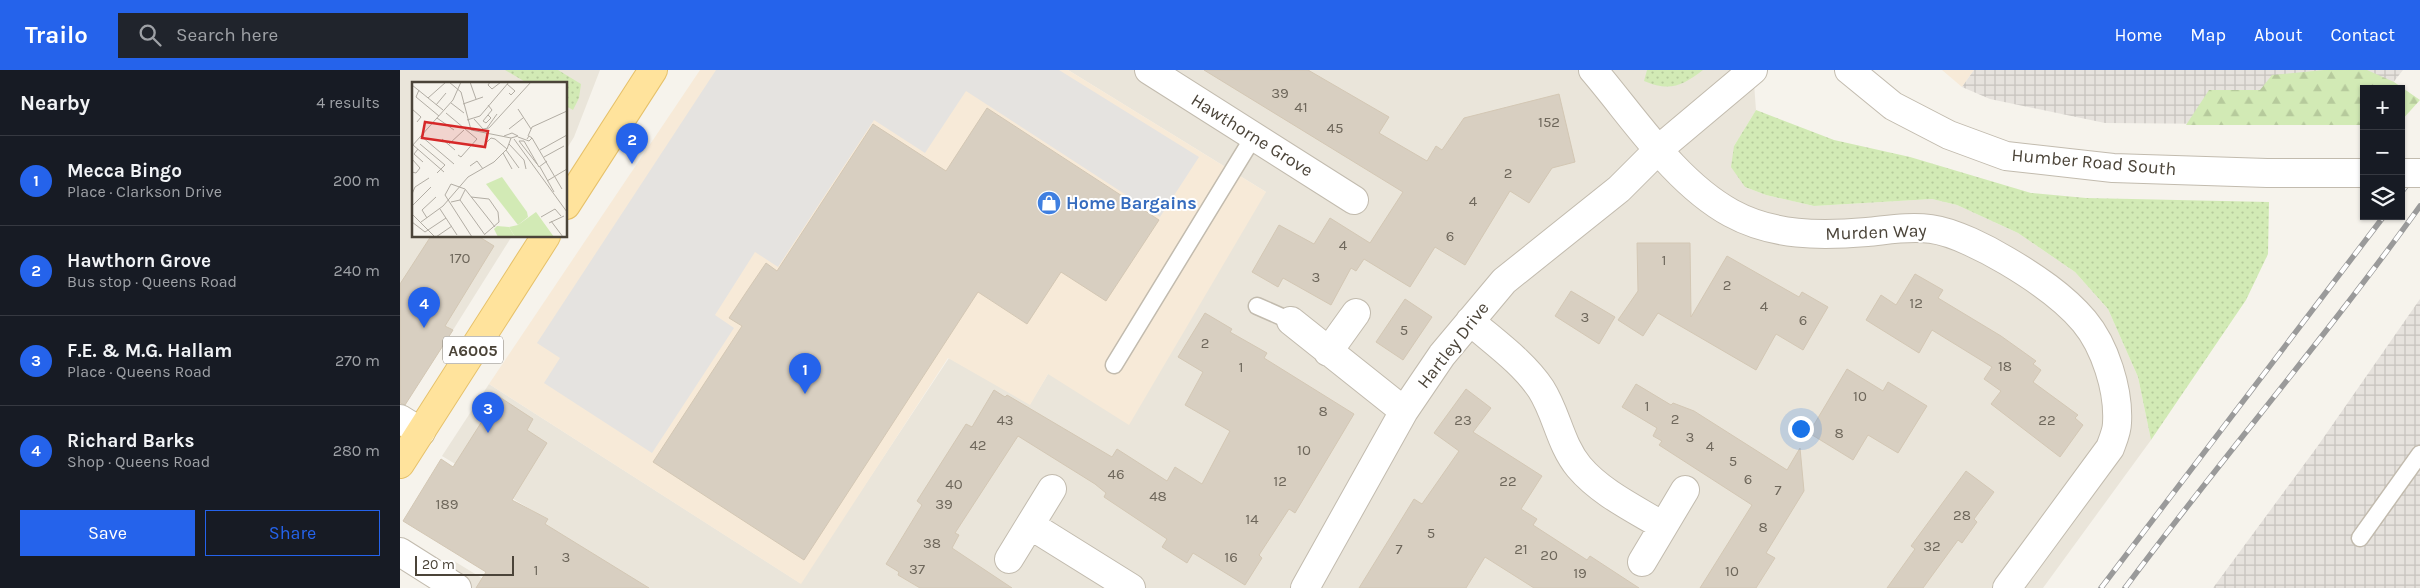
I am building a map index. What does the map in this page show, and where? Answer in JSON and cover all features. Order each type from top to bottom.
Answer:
[{"type":"main road","points":[[568,202],[653,70]]},
{"type":"main road","name":"A6005","points":[[400,464],[411,425],[545,238]]},
{"type":"street","name":"Hawthorne Grove","points":[[1149,70],[1354,200]]},
{"type":"street","points":[[1593,70],[1659,150],[1753,70]]},
{"type":"street","name":"Humber Road South","points":[[1849,70],[1893,106],[1949,135],[2006,156],[2113,168],[2360,173]]},
{"type":"street","name":"Hartley Drive","points":[[1305,588],[1404,411],[1442,356],[1470,321],[1504,281],[1619,189],[1659,150]]},
{"type":"street","name":"Murden Way","points":[[1659,150],[1694,187],[1731,213],[1780,232],[1817,235],[1904,228],[1933,229],[1983,247],[2005,260],[2064,301],[2085,322],[2107,363],[2116,399],[2117,425],[2110,448],[2007,588]]},
{"type":"street","points":[[2405,173],[2420,173]]},
{"type":"street","points":[[1328,352],[1356,313]]},
{"type":"street","points":[[1291,321],[1404,411]]},
{"type":"street","points":[[1470,321],[1516,361],[1540,388],[1551,406],[1568,451],[1580,468],[1599,486],[1663,526]]},
{"type":"street","points":[[1009,559],[1052,489]]},
{"type":"street","points":[[1642,562],[1684,490]]},
{"type":"street","points":[[1030,525],[1131,588]]},
{"type":"street","points":[[400,552],[457,588]]},
{"type":"lane","points":[[1114,364],[1254,136]]},
{"type":"lane","points":[[1257,306],[1291,321]]},
{"type":"lane","points":[[2360,538],[2420,454]]},
{"type":"shaded area","points":[[400,70],[600,70],[574,137],[568,147],[568,82],[412,82],[412,238],[511,238],[453,330],[400,298]]},
{"type":"shaded area","points":[[700,70],[1068,70],[1266,192],[1129,425],[1048,374],[1030,405],[948,358],[801,584],[489,384]]},
{"type":"shaded area","points":[[716,70],[1059,70],[1199,157],[1160,217],[966,91],[925,153],[874,120],[778,267],[755,252],[715,315],[734,328],[652,453],[544,383],[560,358],[537,343]]},
{"type":"shaded area","points":[[1068,70],[1753,70],[1756,110],[1734,146],[1745,187],[1766,195],[1814,206],[1932,199],[1957,205],[2018,233],[2075,272],[2108,309],[2138,377],[2151,440],[2043,588],[506,588],[548,520],[442,456],[489,384],[800,583],[949,358],[1030,404],[1048,374],[1266,192]]},
{"type":"shaded area","points":[[1942,70],[1974,70],[1962,87]]},
{"type":"shaded area","points":[[1974,70],[2403,70],[2391,85],[2360,85],[2359,125],[2105,123],[1990,99],[1962,87]]},
{"type":"shaded area","points":[[2420,299],[2420,588],[2213,588],[2317,447]]},
{"type":"shaded area","points":[[454,561],[498,588],[437,588]]},
{"type":"green space","points":[[505,70],[558,70],[581,84],[579,98],[573,110],[568,107],[568,82],[526,82]]},
{"type":"green space","points":[[1647,70],[1703,70],[1689,80],[1669,87],[1644,81]]},
{"type":"green space","points":[[2324,70],[2367,70],[2398,85],[2360,85],[2360,125],[2186,125],[2209,90],[2260,90],[2272,75]]},
{"type":"green space","points":[[2405,90],[2420,100],[2405,117]]},
{"type":"green space","points":[[1756,110],[1834,140],[1910,157],[2031,193],[2086,198],[2269,202],[2268,254],[2246,300],[2151,440],[2138,377],[2108,309],[2075,272],[2018,233],[1957,205],[1932,199],[1814,206],[1766,195],[1745,187],[1731,167],[1734,146]]},
{"type":"building","points":[[1204,70],[1308,70],[1389,117],[1379,133],[1427,161],[1436,146],[1442,150],[1464,118],[1559,94],[1575,162],[1552,168],[1529,203],[1510,191],[1465,265],[1435,247],[1410,287],[1364,259],[1356,271],[1351,268],[1331,305],[1283,278],[1278,287],[1252,272],[1279,225],[1314,244],[1330,218],[1370,243],[1403,192]]},
{"type":"building","points":[[987,108],[1159,220],[1106,301],[1061,272],[1027,324],[978,292],[804,560],[653,462],[742,326],[729,318],[766,263],[777,271],[873,124],[946,171]]},
{"type":"building","points":[[430,238],[481,238],[494,246],[445,326],[453,330],[405,405],[400,403],[400,284]]},
{"type":"building","points":[[1637,243],[1690,243],[1691,317],[1727,256],[1799,297],[1802,292],[1828,307],[1803,350],[1776,334],[1756,370],[1658,313],[1643,336],[1618,320],[1638,291]]},
{"type":"building","points":[[1915,274],[1943,290],[1938,298],[2001,336],[2036,361],[2033,364],[2041,370],[2033,382],[2078,415],[2075,418],[2083,425],[2060,457],[1991,404],[2001,391],[1984,379],[1992,367],[1932,330],[1919,353],[1866,320],[1881,295],[1896,305]]},
{"type":"building","points":[[1571,291],[1615,317],[1599,344],[1555,316]]},
{"type":"building","points":[[1405,299],[1432,317],[1403,360],[1376,342]]},
{"type":"building","points":[[1205,313],[1232,329],[1230,332],[1267,353],[1264,358],[1354,414],[1295,513],[1289,509],[1259,555],[1262,558],[1245,585],[1193,553],[1187,563],[1162,547],[1167,539],[1104,497],[1106,493],[1095,484],[1018,436],[955,533],[959,535],[952,548],[1012,588],[920,588],[898,575],[899,572],[886,564],[922,505],[917,501],[966,424],[972,427],[994,390],[1005,397],[1007,395],[1112,457],[1117,449],[1167,481],[1175,467],[1202,484],[1230,431],[1185,405],[1203,372],[1178,357]]},
{"type":"building","points":[[1847,369],[1883,391],[1888,382],[1927,406],[1898,453],[1868,435],[1853,460],[1809,433]]},
{"type":"building","points":[[1636,384],[1671,405],[1673,403],[1694,411],[1787,470],[1800,448],[1804,491],[1766,553],[1775,558],[1756,588],[1700,588],[1752,505],[1659,445],[1662,441],[1653,436],[1657,428],[1622,407]]},
{"type":"building","points":[[1466,389],[1491,408],[1473,432],[1542,476],[1521,509],[1537,519],[1533,525],[1587,560],[1590,556],[1639,588],[1534,588],[1485,557],[1466,588],[1359,588],[1414,499],[1422,504],[1459,451],[1434,433]]},
{"type":"building","points":[[498,396],[533,419],[527,430],[547,443],[512,500],[548,519],[545,524],[649,588],[476,588],[486,572],[403,521],[441,459],[453,467]]},
{"type":"building","points":[[1966,471],[1994,492],[1974,519],[1977,522],[1962,543],[1958,540],[1923,588],[1887,588],[1915,549],[1911,546]]},
{"type":"railway","points":[[2405,188],[2420,167]]},
{"type":"railway","points":[[2125,588],[2198,492],[2348,303],[2420,206]]},
{"type":"railway","points":[[2101,588],[2381,220]]},
{"type":"place","name":"Hawthorn Grove","points":[[632,164]]},
{"type":"place","name":"Home Bargains","points":[[1049,203]]},
{"type":"place","name":"Richard Barks","points":[[424,328]]},
{"type":"place","name":"Mecca Bingo","points":[[805,394]]},
{"type":"place","name":"F.E. & M.G. Hallam","points":[[488,433]]}]
